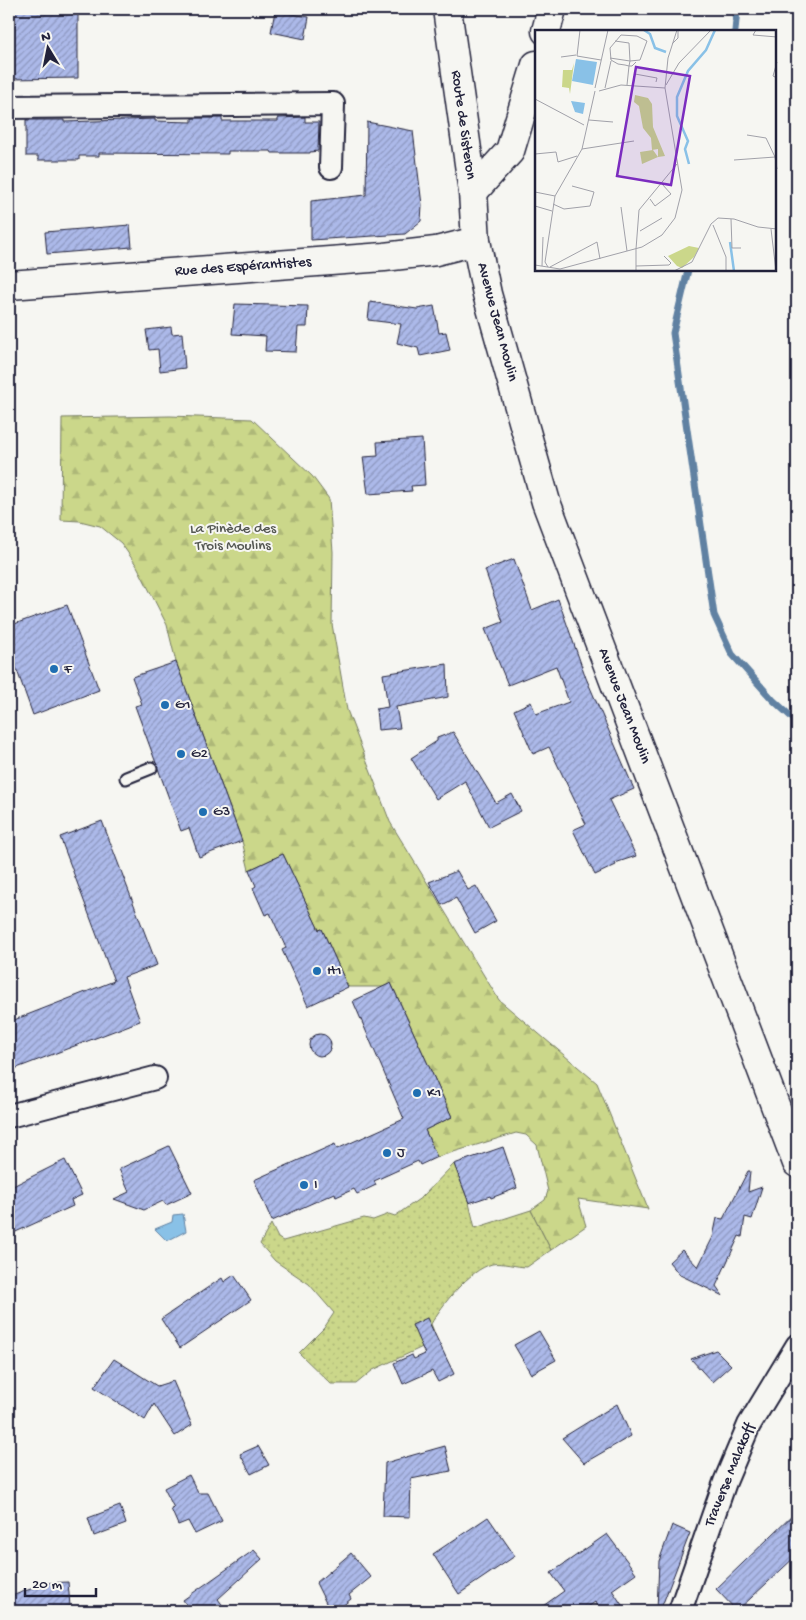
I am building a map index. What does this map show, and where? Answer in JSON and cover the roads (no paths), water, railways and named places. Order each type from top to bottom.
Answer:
[{"type":"main road","name":"Route de Sisteron","points":[[447,9],[473,192],[476,241]]},
{"type":"main road","points":[[546,30],[552,9]]},
{"type":"main road","points":[[473,192],[510,151],[535,68]]},
{"type":"main road","name":"Rue des Espérantistes","points":[[9,285],[384,257],[436,251],[476,241]]},
{"type":"main road","name":"Avenue Jean Moulin","points":[[476,241],[487,294],[546,502],[797,1163]]},
{"type":"street","points":[[9,108],[333,104],[331,167]]},
{"type":"street","points":[[9,1116],[155,1078]]},
{"type":"street","name":"Traverse Malakoff","points":[[680,1611],[725,1482],[749,1425],[797,1346]]},
{"type":"lane","points":[[126,778],[150,768]]},
{"type":"water","points":[[183,1214],[186,1231],[167,1241],[155,1229],[172,1222],[173,1215]]},
{"type":"waterway","points":[[735,30],[737,9]]},
{"type":"waterway","points":[[688,271],[673,333],[714,615],[732,654],[773,700],[797,722]]},
{"type":"place","name":"F","points":[[54,669]]},
{"type":"place","name":"G1","points":[[165,705]]},
{"type":"place","name":"G2","points":[[181,754]]},
{"type":"place","name":"G3","points":[[203,812]]},
{"type":"place","name":"H1","points":[[317,971]]},
{"type":"place","name":"K1","points":[[417,1093]]},
{"type":"place","name":"J","points":[[387,1153]]},
{"type":"place","name":"I","points":[[304,1185]]},
{"type":"park label","name":"La Pinède des Trois Moulins","points":[[233,538]]}]
